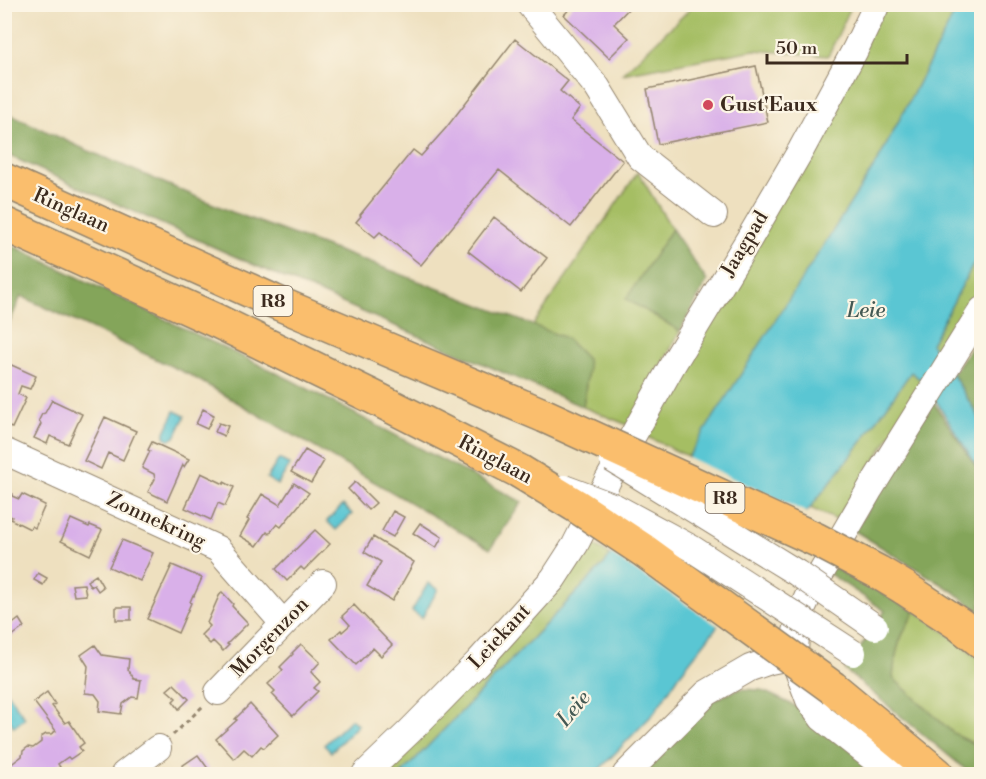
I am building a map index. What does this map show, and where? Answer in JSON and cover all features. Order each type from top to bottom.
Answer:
[{"type":"highway","name":"Ringlaan","points":[[4,180],[273,301],[544,416],[817,540],[903,587],[959,624],[981,642]]},
{"type":"highway","name":"Ringlaan","points":[[4,224],[230,327],[519,471],[643,550],[833,688],[937,774]]},
{"type":"street","points":[[529,4],[597,87],[640,157],[714,215]]},
{"type":"street","name":"Jaagpad","points":[[608,480],[673,364],[801,150],[877,4]]},
{"type":"street","points":[[893,774],[822,718],[809,700],[797,668],[796,632],[810,592],[846,529],[981,310]]},
{"type":"street","points":[[544,416],[796,573],[875,627]]},
{"type":"street","name":"Zonnekring","points":[[5,451],[218,549],[283,623]]},
{"type":"street","points":[[519,471],[615,507],[692,548],[853,653]]},
{"type":"street","name":"Leiekant","points":[[365,774],[470,669],[553,579],[575,545],[608,480]]},
{"type":"street","name":"Morgenzon","points":[[218,692],[323,583]]},
{"type":"street","points":[[626,774],[707,693],[750,668],[795,656]]},
{"type":"street","points":[[124,774],[159,748]]},
{"type":"path","points":[[159,748],[218,692]]},
{"type":"green space","points":[[691,5],[852,5],[828,56],[754,50],[622,74],[692,7]]},
{"type":"green space","points":[[884,5],[959,5],[880,157],[689,457],[643,435]]},
{"type":"green space","points":[[5,112],[82,148],[232,212],[566,338],[587,359],[588,369],[583,407],[5,154]]},
{"type":"green space","points":[[638,172],[672,229],[627,299],[680,331],[630,426],[583,407],[588,369],[533,325]]},
{"type":"green space","points":[[672,229],[707,281],[680,331],[626,299]]},
{"type":"green space","points":[[5,242],[291,380],[522,502],[490,549],[190,375],[21,296],[5,333]]},
{"type":"green space","points":[[981,250],[981,290],[942,357],[931,344]]},
{"type":"green space","points":[[981,332],[981,421],[953,374]]},
{"type":"green space","points":[[911,372],[924,383],[837,520],[810,508],[860,444]]},
{"type":"green space","points":[[932,400],[981,474],[981,613],[953,591],[855,531]]},
{"type":"green space","points":[[586,540],[611,556],[401,774],[374,774]]},
{"type":"green space","points":[[831,565],[915,611],[899,643],[893,678],[953,733],[972,743],[981,744],[981,774],[971,774],[845,670],[885,611],[828,573]]},
{"type":"green space","points":[[915,611],[963,645],[981,661],[981,744],[972,743],[953,733],[893,678],[899,643]]},
{"type":"green space","points":[[739,689],[761,690],[808,712],[881,774],[632,774],[712,701]]},
{"type":"water","name":"Leie","points":[[959,5],[981,5],[981,250],[931,344],[942,357],[981,421],[981,473],[925,383],[911,372],[860,444],[680,674],[654,713],[595,774],[401,774],[605,563],[688,457],[880,157]]},
{"type":"water","points":[[175,411],[185,416],[175,437],[170,440],[165,437],[165,432]]},
{"type":"water","points":[[279,459],[290,465],[277,485],[267,478]]},
{"type":"water","points":[[343,505],[352,514],[336,530],[327,521]]},
{"type":"water","points":[[428,583],[438,589],[422,618],[412,611]]},
{"type":"water","points":[[6,691],[25,718],[14,727],[5,714]]},
{"type":"water","points":[[351,719],[358,725],[331,752],[324,745]]},
{"type":"pier","points":[[685,456],[810,514],[721,628],[609,553]]},
{"type":"building","points":[[574,4],[633,4],[614,24],[629,38],[609,58],[564,15]]},
{"type":"building","points":[[515,39],[568,81],[560,91],[580,108],[571,120],[623,161],[571,227],[499,170],[421,265],[380,232],[375,237],[356,222],[413,150],[421,156],[446,128]]},
{"type":"building","name":"Gust'Eaux","points":[[756,66],[768,122],[658,144],[647,89]]},
{"type":"building","points":[[494,217],[547,258],[521,292],[468,251]]},
{"type":"building","points":[[7,363],[36,376],[30,389],[21,386],[18,394],[26,398],[12,428],[4,425],[4,370]]},
{"type":"building","points":[[52,400],[82,414],[68,444],[50,436],[47,444],[34,438],[41,424],[39,420]]},
{"type":"building","points":[[203,409],[214,415],[207,429],[196,424]]},
{"type":"building","points":[[105,417],[136,431],[123,460],[108,453],[101,469],[84,461]]},
{"type":"building","points":[[219,423],[228,426],[224,436],[215,432]]},
{"type":"building","points":[[152,442],[189,459],[184,467],[183,465],[167,501],[148,492],[155,479],[154,474],[142,468]]},
{"type":"building","points":[[305,450],[324,461],[311,483],[291,472]]},
{"type":"building","points":[[201,473],[234,487],[225,506],[218,503],[211,520],[185,508]]},
{"type":"building","points":[[355,482],[376,503],[368,510],[348,489]]},
{"type":"building","points":[[294,483],[309,493],[281,527],[277,524],[269,534],[267,532],[257,546],[240,536],[262,494],[280,505]]},
{"type":"building","points":[[4,490],[19,499],[22,494],[45,505],[35,528],[32,526],[30,529],[10,519],[12,517],[4,513]]},
{"type":"building","points":[[393,511],[404,517],[393,537],[382,531]]},
{"type":"building","points":[[71,519],[102,530],[90,555],[61,541]]},
{"type":"building","points":[[420,523],[442,537],[436,548],[413,533]]},
{"type":"building","points":[[315,530],[330,544],[304,570],[301,567],[287,581],[276,569]]},
{"type":"building","points":[[373,537],[414,562],[392,601],[367,586],[381,562],[364,552]]},
{"type":"building","points":[[122,540],[153,553],[140,581],[109,567]]},
{"type":"building","points":[[172,565],[202,578],[178,633],[147,619]]},
{"type":"building","points":[[38,573],[47,578],[43,585],[34,580]]},
{"type":"building","points":[[96,575],[103,587],[98,591],[87,581]]},
{"type":"building","points":[[84,584],[86,595],[74,596],[72,585]]},
{"type":"building","points":[[222,592],[248,623],[223,651],[213,641],[210,644],[201,635],[210,626],[207,623]]},
{"type":"building","points":[[354,605],[392,645],[381,656],[373,648],[356,665],[331,639],[350,625],[342,616]]},
{"type":"building","points":[[116,607],[131,607],[131,620],[116,620]]},
{"type":"building","points":[[19,619],[24,627],[12,636],[6,629]]},
{"type":"building","points":[[301,644],[320,662],[311,672],[320,682],[314,688],[318,691],[293,716],[272,694],[275,691],[268,684],[283,670],[280,667]]},
{"type":"building","points":[[95,645],[102,655],[129,659],[128,669],[134,679],[141,680],[138,698],[132,697],[123,704],[121,714],[99,711],[100,701],[95,694],[85,693],[88,666],[81,655]]},
{"type":"building","points":[[174,684],[189,699],[179,709],[173,701],[176,698],[167,690]]},
{"type":"building","points":[[47,692],[55,704],[52,706],[65,723],[69,721],[84,743],[79,747],[82,751],[58,764],[60,767],[51,774],[49,771],[44,774],[10,774],[5,769],[22,756],[23,751],[41,742],[41,737],[56,731],[34,702]]},
{"type":"building","points":[[250,704],[278,735],[264,748],[261,746],[252,756],[244,749],[234,759],[216,739],[237,720],[235,719]]},
{"type":"building","points":[[198,755],[212,774],[189,774],[182,766]]},
{"type":"place","name":"Gust'Eaux","points":[[708,105]]}]
